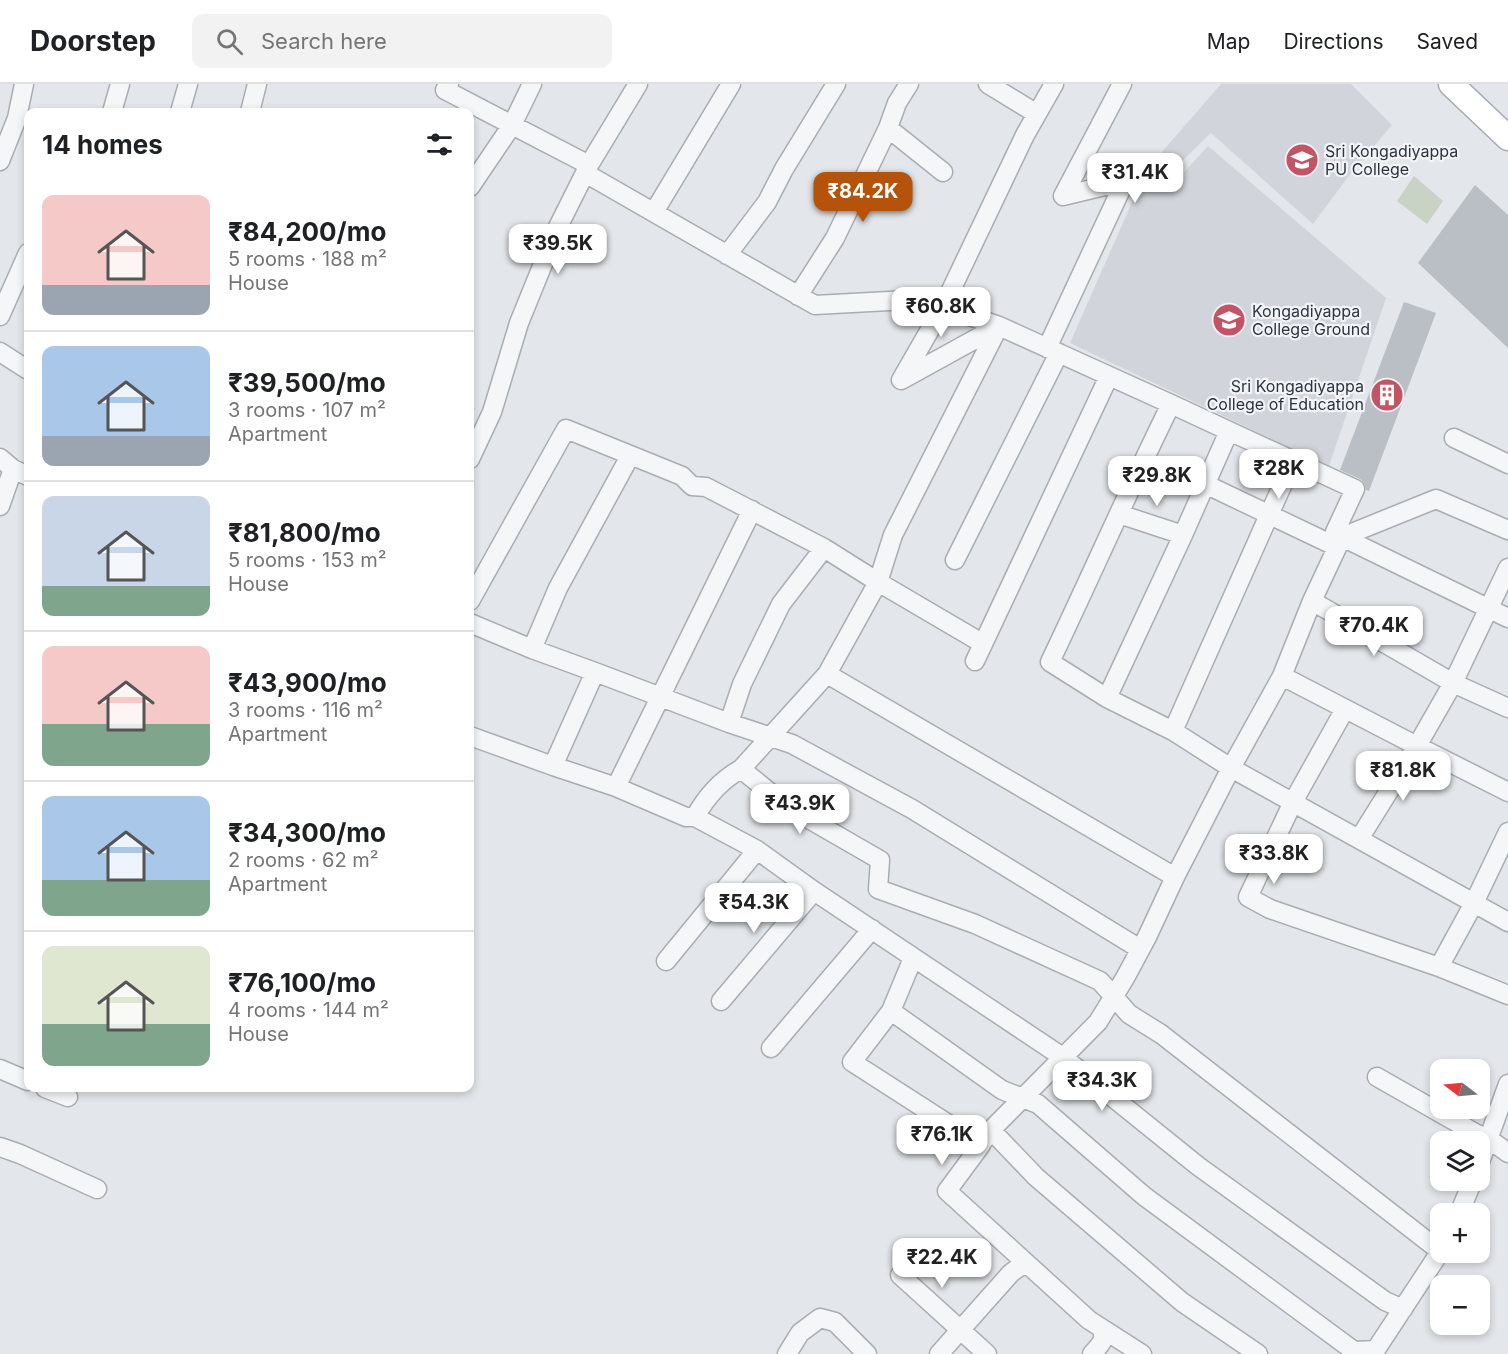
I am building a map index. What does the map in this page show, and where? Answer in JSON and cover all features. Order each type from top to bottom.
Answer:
[{"type":"main road","points":[[1454,85],[1508,138]]},
{"type":"street","points":[[0,161],[23,120],[24,84]]},
{"type":"street","points":[[113,108],[120,84]]},
{"type":"street","points":[[181,108],[188,84]]},
{"type":"street","points":[[251,108],[257,84]]},
{"type":"street","points":[[449,84],[445,90],[512,125],[654,212],[814,305],[926,299],[999,326],[1355,489],[1335,532],[1339,542]]},
{"type":"street","points":[[474,181],[512,125],[532,84]]},
{"type":"street","points":[[474,450],[492,412],[519,323],[558,227],[587,169],[638,84]]},
{"type":"street","points":[[654,212],[731,84]]},
{"type":"street","points":[[728,255],[767,202],[784,169],[836,84]]},
{"type":"street","points":[[798,296],[835,238],[888,128],[897,103],[909,84]]},
{"type":"street","points":[[987,84],[1037,114]]},
{"type":"street","points":[[999,326],[901,380],[943,307],[1025,135],[1054,84]]},
{"type":"street","points":[[955,560],[1053,351],[1125,181],[1063,196],[1122,84]]},
{"type":"street","points":[[888,128],[943,172]]},
{"type":"street","points":[[0,316],[24,262]]},
{"type":"street","points":[[695,817],[704,801],[728,776],[741,769],[827,674],[878,582],[893,536],[999,326]]},
{"type":"street","points":[[0,352],[24,367]]},
{"type":"street","points":[[975,661],[1109,376]]},
{"type":"street","points":[[1171,404],[1050,662],[1107,698],[1173,731],[1231,768],[1508,922]]},
{"type":"street","points":[[474,594],[566,429],[682,476],[692,486],[706,487],[752,510],[824,548],[982,644]]},
{"type":"street","points":[[1107,698],[1229,431]]},
{"type":"street","points":[[1454,438],[1508,464]]},
{"type":"street","points":[[532,649],[558,588],[630,456]]},
{"type":"street","points":[[1173,731],[1293,461]]},
{"type":"street","points":[[0,506],[14,468]]},
{"type":"street","points":[[1205,484],[1269,515],[1339,542],[1508,618]]},
{"type":"street","points":[[1142,1354],[1089,1320],[946,1191],[986,1137],[1021,1098],[1098,1022],[1140,949],[1231,768],[1281,676],[1339,542],[1436,499],[1508,530]]},
{"type":"street","points":[[616,787],[752,510]]},
{"type":"street","points":[[1119,514],[1183,535]]},
{"type":"street","points":[[729,723],[742,684],[781,604],[824,548]]},
{"type":"street","points":[[1359,839],[1453,683],[1508,568]]},
{"type":"street","points":[[1312,601],[1453,683],[1508,708]]},
{"type":"street","points":[[474,625],[532,649],[729,723],[792,744],[912,809],[1140,949]]},
{"type":"street","points":[[553,766],[595,672]]},
{"type":"street","points":[[827,674],[1175,877]]},
{"type":"street","points":[[1281,676],[1508,792]]},
{"type":"street","points":[[1345,709],[1293,802],[1248,897],[1270,909],[1508,995]]},
{"type":"street","points":[[474,737],[616,787],[686,817],[695,817],[757,850],[814,891],[1064,1058],[1198,1166],[1386,1301],[1403,1309]]},
{"type":"street","points":[[741,769],[788,807],[880,860],[878,889],[975,924],[1100,981],[1129,1014],[1161,1034],[1430,1244]]},
{"type":"street","points":[[1438,968],[1474,903],[1508,832]]},
{"type":"street","points":[[666,961],[757,850]]},
{"type":"street","points":[[721,1001],[814,891]]},
{"type":"street","points":[[771,1048],[872,929]]},
{"type":"street","points":[[913,958],[891,1011],[852,1062],[986,1137],[1182,1302],[1258,1354]]},
{"type":"street","points":[[891,1011],[1002,1090],[1038,1104],[1144,1196],[1354,1351],[1375,1352],[1433,1263]]},
{"type":"street","points":[[0,1069],[24,1079]]},
{"type":"street","points":[[1377,1077],[1472,1131]]},
{"type":"street","points":[[1490,1136],[1508,1084]]},
{"type":"street","points":[[55,1092],[68,1097]]},
{"type":"street","points":[[1490,1140],[1508,1154]]},
{"type":"street","points":[[0,1147],[97,1189]]},
{"type":"street","points":[[939,1354],[1011,1273],[1025,1263]]},
{"type":"street","points":[[900,1275],[987,1354]]},
{"type":"street","points":[[788,1354],[800,1334],[820,1318],[835,1322],[867,1354]]},
{"type":"street","points":[[1092,1354],[1104,1337],[1100,1326]]},
{"type":"shaded area","name":"Sri Kongadiyappa PU College","points":[[1221,84],[1351,84],[1392,125],[1351,173],[1313,224],[1211,133],[1176,167],[1161,153]]},
{"type":"shaded area","name":"Kongadiyappa College Ground","points":[[1208,146],[1386,298],[1329,466],[1070,343],[1148,166],[1178,179]]},
{"type":"green space","points":[[1414,176],[1443,201],[1427,224],[1397,201]]},
{"type":"building","points":[[1475,185],[1508,215],[1508,348],[1418,263]]},
{"type":"building","name":"Sri Kongadiyappa College of Education","points":[[1404,302],[1436,313],[1369,491],[1360,479],[1340,470]]},
{"type":"place","name":"Sri Kongadiyappa PU College","points":[[1302,160]]},
{"type":"place","name":"Kongadiyappa College Ground","points":[[1229,320]]},
{"type":"place","name":"Sri Kongadiyappa College of Education","points":[[1387,395]]}]
